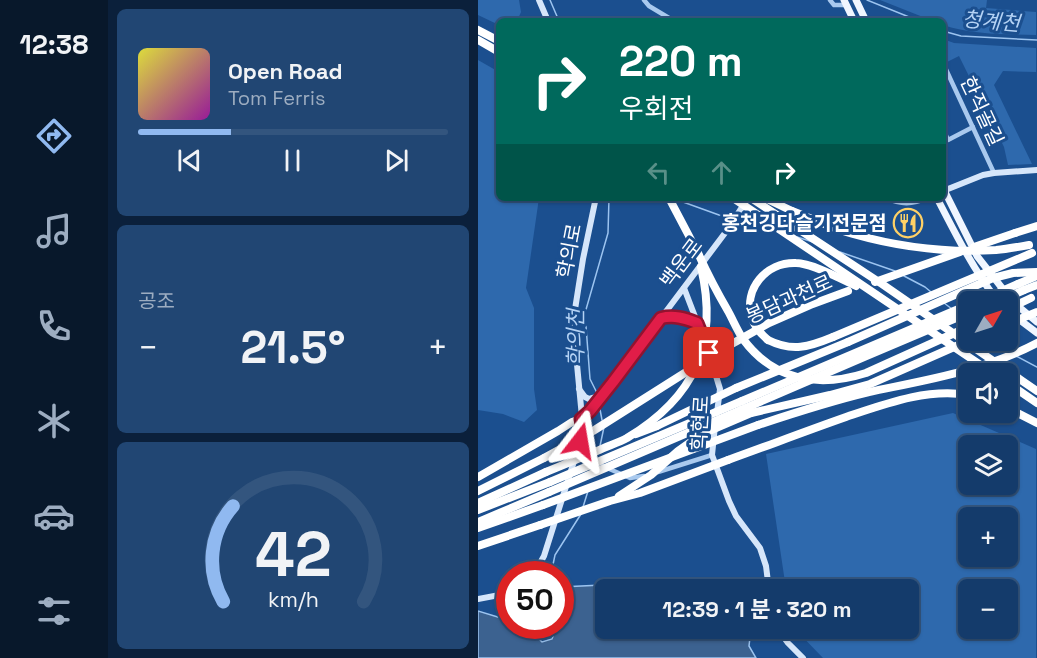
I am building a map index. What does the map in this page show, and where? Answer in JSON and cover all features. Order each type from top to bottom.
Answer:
[{"type":"highway","points":[[478,30],[496,39]]},
{"type":"highway","points":[[478,40],[496,50]]},
{"type":"highway","points":[[671,201],[743,339],[768,363],[784,373],[802,379],[822,381],[850,378],[958,332]]},
{"type":"highway","points":[[737,201],[978,363]]},
{"type":"highway","points":[[755,201],[882,284],[996,363]]},
{"type":"highway","points":[[772,201],[851,234],[889,243],[960,250],[1033,248]]},
{"type":"highway","name":"봉담과천로","points":[[478,491],[593,430],[721,350],[769,323],[848,291],[1036,226]]},
{"type":"highway","points":[[876,294],[800,262],[778,265],[766,272],[752,292],[750,304],[757,328],[768,340],[780,346],[806,347],[1033,248]]},
{"type":"highway","points":[[625,439],[677,398],[701,356],[707,330],[707,300],[698,254]]},
{"type":"highway","points":[[478,502],[993,278],[1013,273],[1036,274]]},
{"type":"highway","points":[[1015,291],[1036,274]]},
{"type":"highway","points":[[1009,291],[1036,285]]},
{"type":"highway","points":[[1018,305],[1034,297]]},
{"type":"highway","points":[[478,522],[741,410],[958,310]]},
{"type":"highway","points":[[1018,320],[1036,312]]},
{"type":"highway","points":[[478,510],[742,401],[958,317]]},
{"type":"highway","points":[[478,528],[805,409],[962,372],[1036,343]]},
{"type":"highway","points":[[610,501],[651,475],[702,434],[751,413],[870,384],[958,345]]},
{"type":"highway","points":[[1018,378],[1036,385]]},
{"type":"highway","points":[[1018,378],[1036,391]]},
{"type":"highway","points":[[1018,390],[1036,403]]},
{"type":"highway","points":[[478,546],[640,493],[826,424],[896,401],[938,393],[958,394]]},
{"type":"highway","points":[[1018,413],[1036,423]]},
{"type":"highway","points":[[478,477],[572,422],[581,419]]},
{"type":"main road","points":[[845,2],[853,18]]},
{"type":"main road","points":[[857,3],[863,18]]},
{"type":"main road","points":[[946,196],[978,256],[1013,302],[1036,322]]},
{"type":"main road","points":[[939,201],[966,255],[989,291]]},
{"type":"main road","points":[[1018,318],[1036,333]]},
{"type":"street","points":[[539,0],[547,18]]},
{"type":"street","points":[[644,0],[649,6],[669,18]]},
{"type":"street","points":[[832,2],[845,2]]},
{"type":"street","name":"한직골길","points":[[946,69],[994,173]]},
{"type":"street","points":[[946,136],[948,140],[973,127]]},
{"type":"street","points":[[946,189],[983,175],[1036,170]]},
{"type":"street","name":"학의로","points":[[581,419],[573,322],[595,201]]},
{"type":"street","name":"백운로","points":[[581,419],[594,401],[613,382],[748,201]]},
{"type":"street","points":[[893,201],[916,203],[921,201]]},
{"type":"street","name":"학현로","points":[[684,288],[720,389],[712,455],[736,516],[760,548],[768,579]]},
{"type":"street","points":[[661,318],[684,318],[697,323]]},
{"type":"street","points":[[579,389],[584,397],[594,401]]},
{"type":"street","points":[[541,561],[576,455],[583,428],[581,419]]},
{"type":"street","points":[[576,455],[630,478],[639,478],[712,455]]},
{"type":"street","points":[[478,599],[496,596]]},
{"type":"street","points":[[785,639],[803,658]]},
{"type":"shaded area","points":[[478,0],[519,0],[521,12],[518,18],[496,18],[496,24],[478,15]]},
{"type":"shaded area","points":[[880,0],[987,0],[986,8],[1036,12],[1036,35],[966,31],[946,26],[946,18],[925,18]]},
{"type":"shaded area","points":[[946,40],[954,43],[1036,48],[1036,72],[1003,71],[994,85],[1032,164],[1008,165],[1004,147],[959,56],[947,62]]},
{"type":"shaded area","points":[[478,60],[496,70],[496,201],[539,201],[526,288],[534,308],[534,389],[537,410],[524,422],[503,414],[478,410]]},
{"type":"shaded area","points":[[953,413],[958,415],[958,423],[976,423],[1004,435],[958,435],[958,495],[1018,495],[1018,441],[1036,449],[1036,658],[823,658],[805,639],[919,639],[919,579],[785,579],[766,454]]},
{"type":"shaded area","points":[[595,585],[595,639],[750,639],[749,646],[756,658],[478,658],[478,611],[496,616],[496,639],[539,639],[542,642],[552,639],[574,639],[574,586]]},
{"type":"waterway","name":"학의천","points":[[550,0],[558,18]]},
{"type":"waterway","name":"청계천","points":[[867,0],[912,18]]},
{"type":"waterway","name":"청계천","points":[[946,32],[961,36],[1037,40]]},
{"type":"waterway","name":"학의천","points":[[597,393],[590,379],[585,313],[608,233],[609,201]]},
{"type":"waterway","points":[[680,201],[719,215],[733,217]]},
{"type":"waterway","points":[[737,218],[773,229]]},
{"type":"waterway","points":[[797,237],[813,242]]},
{"type":"waterway","points":[[840,252],[895,271]]},
{"type":"waterway","points":[[904,276],[931,292]]},
{"type":"waterway","points":[[944,303],[952,309]]},
{"type":"waterway","points":[[1016,356],[1037,367]]},
{"type":"waterway","name":"학의천","points":[[599,404],[602,420]]},
{"type":"waterway","name":"학의천","points":[[600,446],[604,427]]},
{"type":"waterway","name":"학의천","points":[[583,507],[588,491]]},
{"type":"waterway","name":"학의천","points":[[554,561],[555,555],[581,514]]},
{"type":"place","name":"홍천깅다슬기전문점","points":[[908,223]]},
{"type":"route","points":[[580,441],[583,428],[581,419],[613,382],[661,318],[684,318],[697,323],[709,353]]}]
